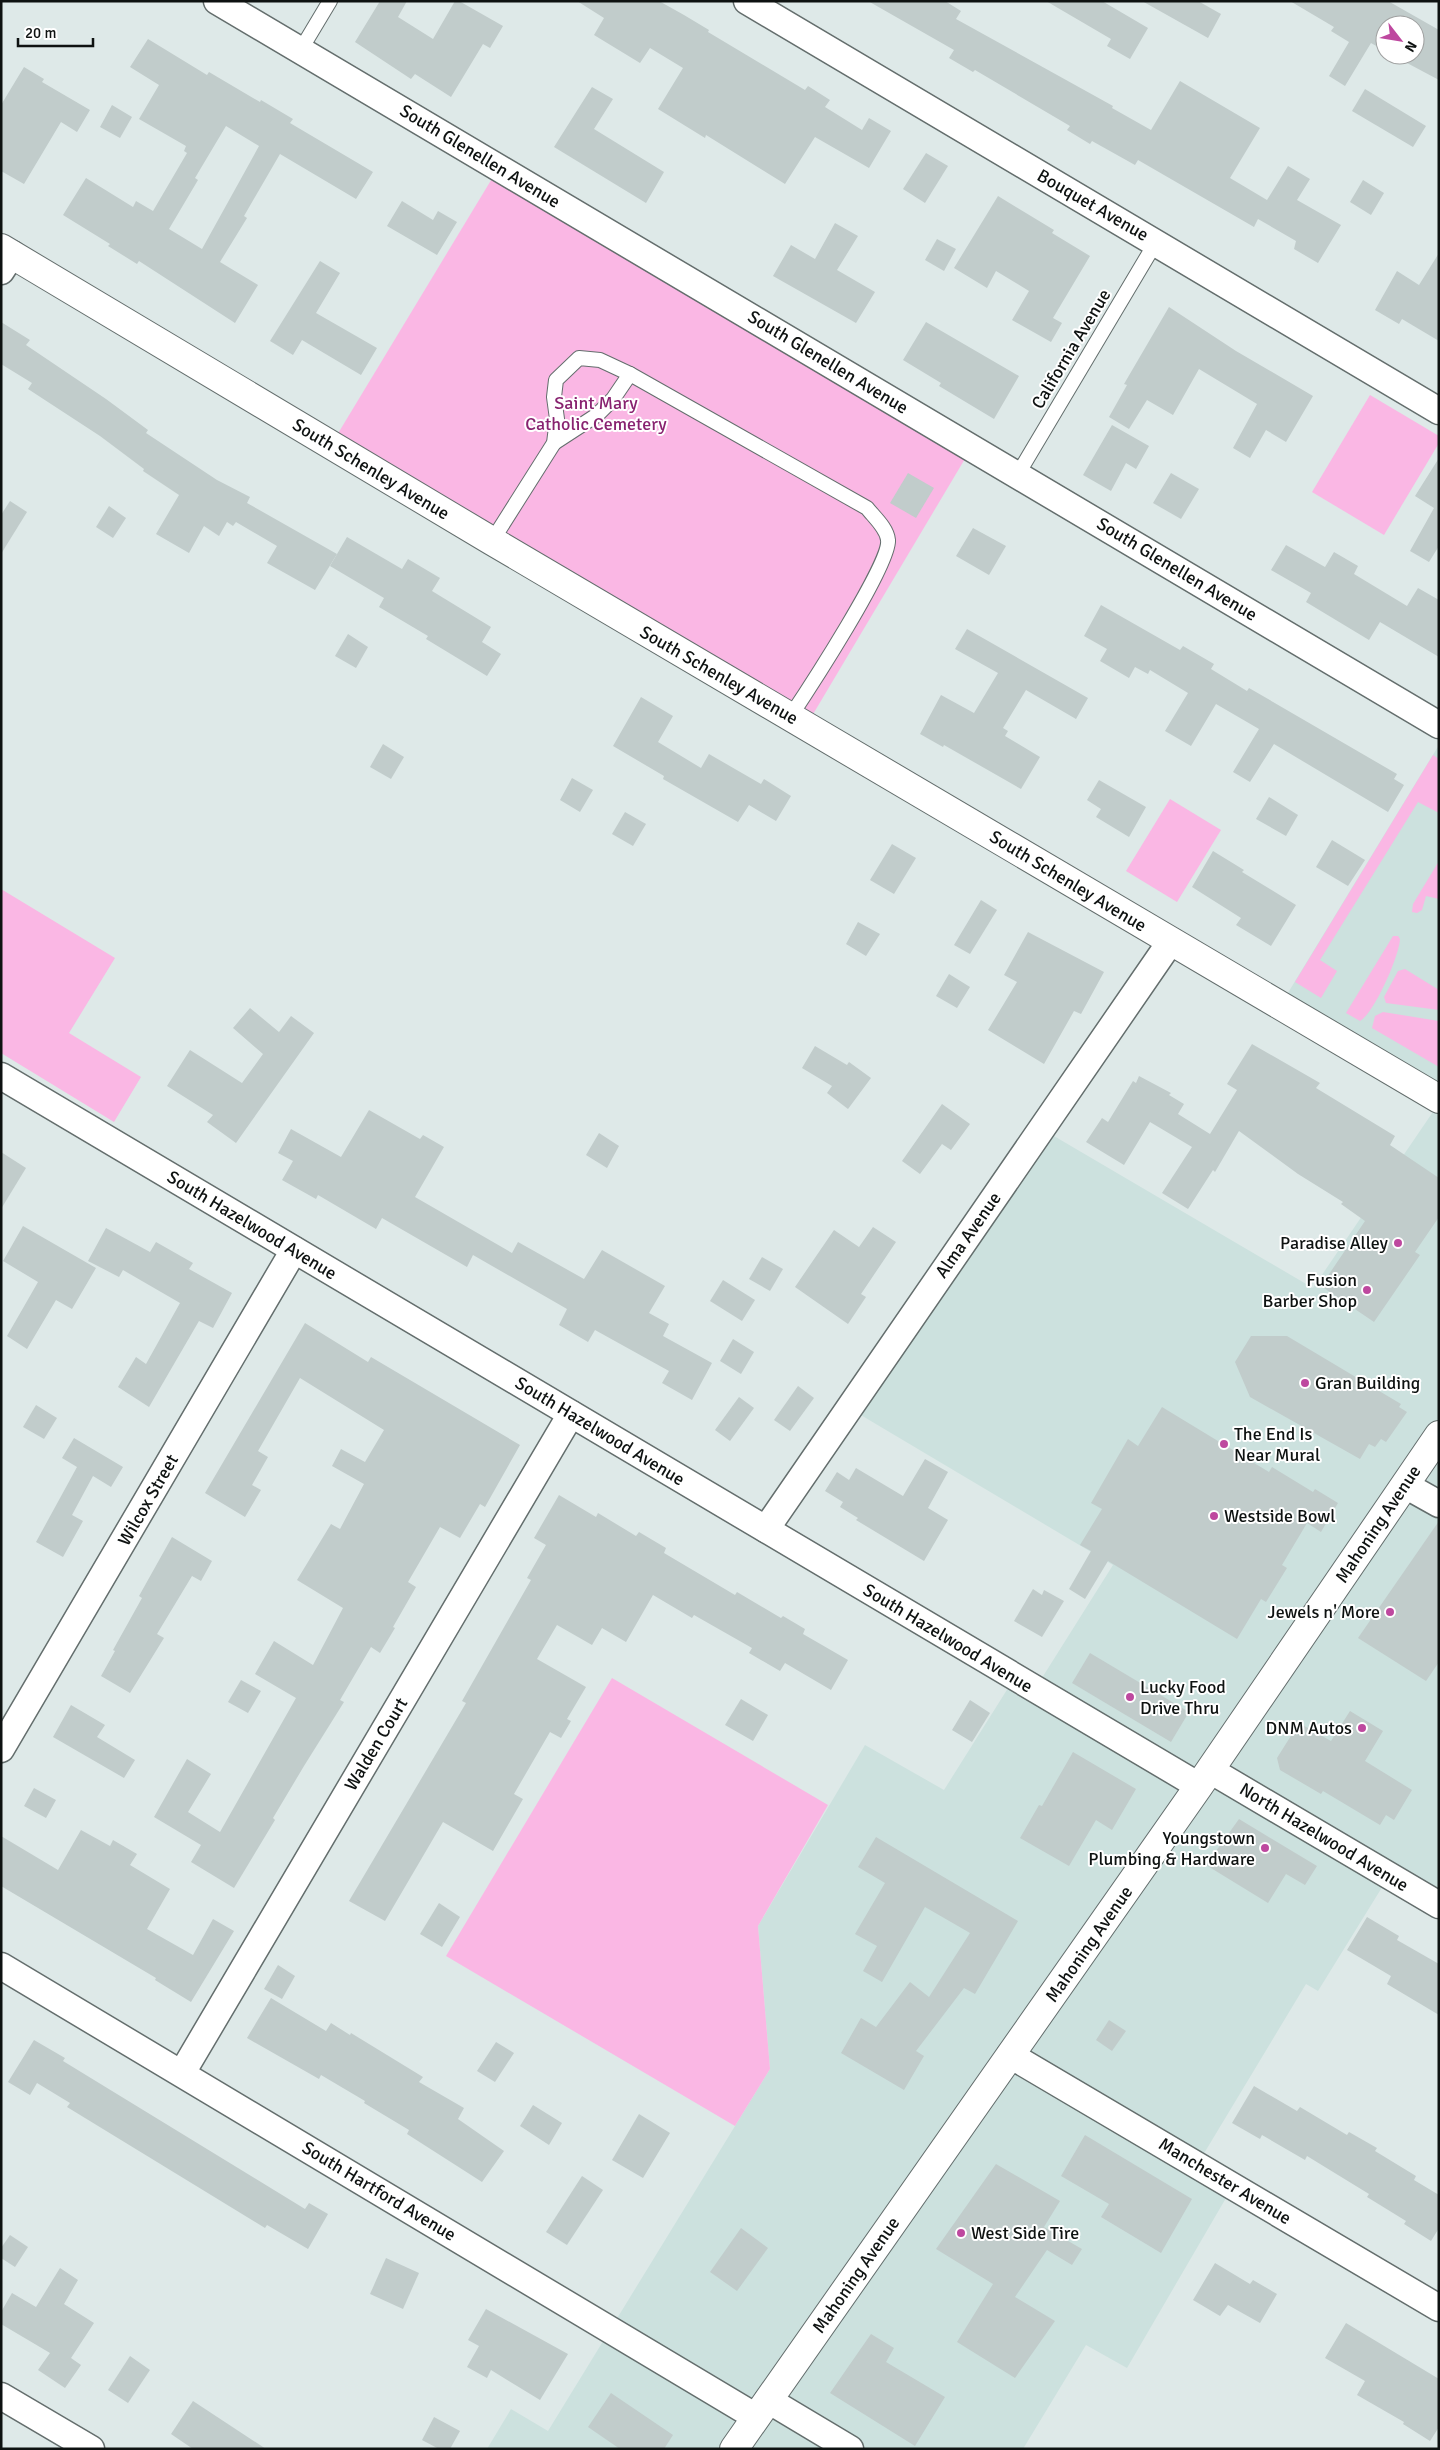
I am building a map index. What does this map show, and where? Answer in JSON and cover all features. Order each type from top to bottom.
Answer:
[{"type":"street","name":"South Glenellen Avenue","points":[[217,1],[1439,725]]},
{"type":"street","name":"Bouquet Avenue","points":[[747,1],[1439,411]]},
{"type":"street","name":"South Schenley Avenue","points":[[5,258],[492,541],[1439,1099]]},
{"type":"street","name":"Alma Avenue","points":[[766,1529],[1171,941]]},
{"type":"street","name":"South Hazelwood Avenue","points":[[1,1076],[766,1529],[1204,1778]]},
{"type":"street","name":"Wilcox Street","points":[[1,1749],[294,1250]]},
{"type":"street","name":"Walden Court","points":[[182,2074],[571,1414]]},
{"type":"street","name":"Mahoning Avenue","points":[[734,2449],[1204,1778],[1439,1435]]},
{"type":"street","points":[[1405,1485],[1439,1504]]},
{"type":"street","name":"North Hazelwood Avenue","points":[[1204,1778],[1439,1905]]},
{"type":"street","name":"South Hartford Avenue","points":[[1,1966],[182,2074],[762,2408],[850,2449]]},
{"type":"street","name":"Manchester Avenue","points":[[1010,2055],[1439,2308]]},
{"type":"street","points":[[1,2396],[91,2449]]},
{"type":"lane","points":[[300,50],[330,1]]},
{"type":"lane","name":"California Avenue","points":[[1018,474],[1156,242]]},
{"type":"lane","points":[[554,443],[556,380],[567,367],[579,358],[600,360],[630,374],[867,508],[880,523],[888,540],[884,561],[823,666],[790,717]]},
{"type":"lane","points":[[492,541],[554,443],[598,415],[613,399],[630,374]]},
{"type":"shaded area","points":[[1439,745],[1439,1099],[1280,1006]]},
{"type":"shaded area","points":[[1439,1103],[1439,1886],[1430,1900],[1389,1876],[1318,1991],[1306,1984],[1197,2165],[1233,2186],[1127,2368],[1086,2345],[1023,2449],[487,2449],[511,2409],[548,2431],[770,2069],[758,1926],[865,1745],[944,1790],[1015,1677],[1035,1689],[1113,1565],[849,1408],[1042,1129],[1313,1288]]},
{"type":"green space","name":"Saint Mary Catholic Cemetery","points":[[499,167],[972,447],[806,726],[331,445]]},
{"type":"green space","points":[[1370,395],[1439,436],[1439,443],[1384,535],[1312,492]]},
{"type":"green space","points":[[1433,755],[1439,759],[1439,813],[1418,802],[1320,960],[1337,971],[1321,998],[1295,982]]},
{"type":"green space","points":[[1170,799],[1221,830],[1177,902],[1126,871]]},
{"type":"green space","points":[[1439,861],[1439,899],[1426,896],[1422,910],[1417,913],[1412,912],[1413,904]]},
{"type":"green space","points":[[1,889],[115,958],[69,1033],[141,1077],[114,1122],[1,1053]]},
{"type":"green space","points":[[1393,936],[1398,936],[1400,939],[1391,971],[1379,996],[1366,1016],[1360,1021],[1346,1013]]},
{"type":"green space","points":[[1405,969],[1439,990],[1439,1010],[1386,1003],[1384,997],[1398,971]]},
{"type":"green space","points":[[1383,1012],[1439,1021],[1439,1067],[1372,1028],[1375,1016]]},
{"type":"green space","points":[[612,1678],[828,1805],[758,1926],[770,2069],[735,2126],[446,1956]]},
{"type":"building","points":[[380,1],[407,1],[398,17],[433,39],[455,1],[459,1],[503,26],[490,48],[483,44],[451,97],[415,74],[411,79],[355,42]]},
{"type":"building","points":[[577,1],[659,1],[805,90],[808,86],[830,100],[825,107],[862,130],[869,118],[891,131],[869,168],[815,137],[785,184],[706,135],[705,138],[658,109],[683,68],[650,48],[640,63],[594,35],[604,18]]},
{"type":"building","points":[[868,1],[945,1],[961,11],[956,19],[1113,106],[1112,108],[1151,130],[1180,81],[1260,128],[1230,178],[1267,200],[1288,166],[1310,179],[1297,200],[1341,225],[1318,263],[1294,249],[1296,241],[1258,219],[1254,227],[1138,160],[1135,165],[1092,141],[1090,144],[1067,130],[1070,126],[975,70],[973,72],[949,58],[954,50]]},
{"type":"building","points":[[1046,1],[1102,1],[1148,28],[1130,59],[1107,46],[1111,39]]},
{"type":"building","points":[[1142,1],[1198,1],[1221,14],[1208,38]]},
{"type":"building","points":[[1290,1],[1388,1],[1413,15],[1375,15],[1375,45],[1371,43],[1345,86],[1329,76],[1349,42],[1331,31],[1334,27]]},
{"type":"building","points":[[1425,22],[1439,30],[1439,80],[1411,65],[1425,65]]},
{"type":"building","points":[[148,39],[207,75],[209,72],[260,102],[261,100],[293,119],[290,123],[373,172],[356,199],[280,154],[244,216],[247,218],[220,262],[258,285],[235,323],[139,261],[137,264],[108,246],[110,244],[63,215],[86,178],[133,207],[136,201],[153,211],[187,153],[184,151],[186,146],[139,119],[159,85],[130,67]],"holes":[[[226,126],[259,146],[202,249],[169,229],[198,180],[195,178]]]},
{"type":"building","points":[[24,67],[44,79],[42,82],[90,110],[77,132],[61,122],[24,184],[1,171],[1,105]]},
{"type":"building","points":[[592,87],[613,99],[594,129],[664,172],[646,203],[554,147]]},
{"type":"building","points":[[1365,89],[1426,126],[1413,147],[1352,111]]},
{"type":"building","points":[[112,105],[132,117],[120,138],[100,127]]},
{"type":"building","points":[[926,153],[948,166],[925,203],[903,189]]},
{"type":"building","points":[[1363,180],[1384,193],[1371,215],[1350,202]]},
{"type":"building","points":[[998,196],[1054,230],[1052,233],[1090,256],[1053,318],[1062,323],[1051,342],[1012,320],[1029,291],[996,271],[987,288],[954,268]]},
{"type":"building","points":[[402,201],[433,220],[438,211],[457,222],[437,255],[387,226]]},
{"type":"building","points":[[835,223],[858,236],[837,270],[875,292],[856,323],[773,276],[791,245],[815,259]]},
{"type":"building","points":[[937,239],[956,249],[944,271],[925,260]]},
{"type":"building","points":[[1439,253],[1439,341],[1402,319],[1399,324],[1375,310],[1397,271],[1419,285]]},
{"type":"building","points":[[320,261],[340,273],[316,313],[377,348],[361,375],[302,340],[293,355],[270,341]]},
{"type":"building","points":[[1169,307],[1236,351],[1313,396],[1286,442],[1266,430],[1250,458],[1233,448],[1257,404],[1199,369],[1173,415],[1147,400],[1129,429],[1109,417],[1127,385],[1124,384]]},
{"type":"building","points":[[1,322],[30,340],[26,345],[148,430],[146,433],[217,480],[250,497],[247,503],[337,554],[315,590],[267,563],[277,546],[236,522],[233,526],[227,522],[219,536],[204,526],[189,553],[156,534],[179,495],[143,471],[144,469],[100,436],[28,389],[32,383],[1,364]]},
{"type":"building","points":[[926,322],[1019,376],[994,419],[939,386],[941,383],[903,360]]},
{"type":"building","points":[[1112,425],[1149,446],[1136,469],[1126,463],[1111,491],[1083,475]]},
{"type":"building","points":[[1439,458],[1439,546],[1429,562],[1410,551],[1434,508],[1415,496]]},
{"type":"building","points":[[908,473],[934,488],[916,518],[890,503]]},
{"type":"building","points":[[1171,473],[1199,489],[1181,519],[1153,503]]},
{"type":"building","points":[[10,501],[27,512],[1,554],[1,515]]},
{"type":"building","points":[[109,506],[126,518],[113,538],[96,527]]},
{"type":"building","points":[[973,528],[1006,546],[989,575],[956,556]]},
{"type":"building","points":[[347,537],[402,569],[408,559],[440,578],[432,591],[491,627],[482,642],[501,654],[487,676],[426,639],[428,636],[379,607],[384,598],[330,566]]},
{"type":"building","points":[[1286,545],[1325,567],[1334,552],[1358,566],[1354,574],[1407,606],[1418,588],[1439,600],[1439,657],[1380,622],[1369,640],[1306,602],[1311,593],[1271,570]]},
{"type":"building","points":[[1101,605],[1180,650],[1183,646],[1214,664],[1211,669],[1247,691],[1249,688],[1397,774],[1394,779],[1404,785],[1388,812],[1274,744],[1250,782],[1233,772],[1259,729],[1216,704],[1191,746],[1165,731],[1188,693],[1150,670],[1148,674],[1135,667],[1129,678],[1100,661],[1107,649],[1084,636]]},
{"type":"building","points":[[967,629],[1088,698],[1076,719],[1026,690],[1003,728],[1008,731],[1005,736],[1040,757],[1021,789],[944,745],[943,747],[920,734],[941,695],[974,713],[998,673],[955,649]]},
{"type":"building","points":[[348,634],[368,647],[356,668],[335,656]]},
{"type":"building","points":[[641,697],[673,716],[658,742],[701,768],[709,754],[761,784],[764,779],[791,796],[776,821],[749,805],[738,822],[663,779],[664,776],[613,746]]},
{"type":"building","points":[[383,744],[404,757],[391,779],[370,767]]},
{"type":"building","points":[[572,778],[593,790],[580,812],[560,800]]},
{"type":"building","points":[[1099,780],[1146,807],[1129,837],[1096,817],[1101,809],[1087,800]]},
{"type":"building","points":[[1269,797],[1298,815],[1286,836],[1256,819]]},
{"type":"building","points":[[625,812],[646,824],[633,846],[612,834]]},
{"type":"building","points":[[1332,840],[1365,860],[1348,886],[1316,867]]},
{"type":"building","points":[[892,844],[916,858],[894,894],[870,880]]},
{"type":"building","points":[[1213,851],[1244,870],[1242,872],[1296,905],[1271,946],[1236,925],[1241,918],[1192,887]]},
{"type":"building","points":[[981,900],[997,910],[970,954],[954,945]]},
{"type":"building","points":[[858,922],[880,934],[866,956],[846,944]]},
{"type":"building","points":[[1028,932],[1104,972],[1081,1014],[1074,1011],[1044,1064],[988,1030],[1017,982],[1004,975]]},
{"type":"building","points":[[949,974],[970,987],[957,1008],[936,996]]},
{"type":"building","points":[[250,1008],[279,1032],[291,1016],[314,1033],[236,1143],[207,1122],[213,1115],[167,1086],[190,1050],[242,1083],[263,1054],[233,1028]]},
{"type":"building","points":[[1252,1044],[1320,1083],[1316,1088],[1395,1136],[1390,1145],[1439,1178],[1439,1217],[1415,1252],[1420,1255],[1374,1322],[1321,1286],[1365,1221],[1341,1204],[1343,1202],[1298,1174],[1239,1131],[1215,1172],[1213,1170],[1188,1209],[1162,1193],[1192,1147],[1150,1122],[1124,1165],[1086,1142],[1102,1118],[1108,1122],[1133,1081],[1136,1083],[1139,1076],[1171,1093],[1169,1095],[1184,1104],[1178,1114],[1210,1134],[1237,1090],[1227,1084]]},
{"type":"building","points":[[815,1046],[847,1065],[849,1062],[871,1078],[848,1109],[827,1093],[832,1086],[802,1068]]},
{"type":"building","points":[[942,1104],[970,1124],[951,1150],[942,1144],[920,1174],[902,1161]]},
{"type":"building","points":[[369,1110],[420,1139],[423,1135],[444,1147],[415,1197],[512,1253],[518,1242],[584,1279],[602,1250],[665,1286],[649,1313],[669,1324],[663,1336],[712,1363],[692,1400],[662,1383],[669,1371],[595,1330],[588,1342],[559,1325],[567,1309],[473,1255],[467,1267],[382,1218],[376,1229],[318,1195],[316,1199],[282,1180],[293,1161],[278,1153],[291,1129],[341,1157]]},
{"type":"building","points":[[599,1133],[619,1146],[607,1168],[586,1155]]},
{"type":"building","points":[[1,1152],[26,1168],[1,1209]]},
{"type":"building","points":[[23,1226],[96,1268],[72,1309],[56,1300],[27,1349],[7,1336],[38,1282],[3,1261]]},
{"type":"building","points":[[873,1227],[896,1242],[861,1294],[866,1297],[848,1324],[795,1287],[834,1230],[859,1247]]},
{"type":"building","points":[[106,1228],[150,1252],[156,1242],[193,1263],[189,1269],[232,1293],[213,1328],[199,1321],[149,1407],[118,1387],[136,1357],[146,1364],[180,1303],[123,1270],[119,1277],[88,1261]]},
{"type":"building","points":[[762,1257],[783,1269],[770,1291],[749,1279]]},
{"type":"building","points":[[723,1280],[755,1300],[742,1321],[710,1301]]},
{"type":"building","points":[[305,1323],[368,1362],[371,1357],[520,1445],[485,1507],[480,1504],[460,1538],[440,1527],[408,1582],[416,1587],[393,1627],[395,1628],[380,1653],[371,1647],[340,1700],[344,1702],[273,1818],[275,1820],[234,1888],[191,1862],[201,1845],[154,1817],[187,1759],[211,1774],[188,1812],[220,1832],[296,1698],[255,1674],[274,1641],[313,1665],[343,1608],[297,1580],[331,1524],[340,1529],[364,1484],[332,1466],[341,1449],[365,1462],[384,1430],[300,1378],[258,1451],[268,1457],[252,1485],[261,1490],[245,1517],[205,1493]]},
{"type":"building","name":"Gran Building","points":[[1251,1336],[1287,1336],[1401,1404],[1399,1407],[1407,1412],[1386,1442],[1381,1439],[1375,1447],[1369,1444],[1360,1459],[1250,1397],[1235,1362]]},
{"type":"building","points":[[733,1339],[754,1352],[741,1374],[720,1361]]},
{"type":"building","points":[[798,1386],[814,1398],[790,1431],[774,1420]]},
{"type":"building","points":[[739,1397],[754,1408],[730,1441],[715,1430]]},
{"type":"building","points":[[36,1405],[57,1418],[44,1439],[23,1427]]},
{"type":"building","name":"Westside Bowl","points":[[1162,1407],[1269,1472],[1272,1467],[1313,1492],[1315,1489],[1338,1503],[1321,1532],[1307,1523],[1282,1565],[1287,1568],[1266,1602],[1261,1599],[1237,1639],[1108,1561],[1085,1599],[1069,1589],[1091,1551],[1080,1545],[1102,1509],[1091,1503],[1128,1439],[1138,1446]]},
{"type":"building","points":[[74,1438],[123,1467],[111,1487],[93,1476],[72,1515],[83,1521],[63,1557],[36,1542],[77,1467],[62,1458]]},
{"type":"building","points":[[925,1459],[948,1472],[928,1508],[948,1520],[924,1561],[856,1520],[858,1518],[840,1507],[843,1502],[825,1491],[837,1472],[849,1480],[856,1468],[903,1496]]},
{"type":"building","points":[[559,1495],[596,1517],[598,1513],[636,1536],[639,1532],[666,1548],[664,1553],[735,1595],[737,1592],[781,1618],[783,1616],[805,1629],[803,1634],[848,1660],[831,1690],[785,1663],[780,1671],[749,1653],[752,1648],[694,1615],[692,1618],[653,1595],[626,1642],[602,1628],[592,1645],[557,1625],[537,1659],[586,1687],[567,1719],[571,1721],[561,1738],[550,1732],[514,1794],[523,1799],[493,1851],[443,1822],[385,1921],[349,1901],[466,1703],[462,1701],[531,1580],[527,1578],[546,1545],[534,1538]]},
{"type":"building","points":[[1439,1521],[1439,1662],[1426,1681],[1358,1638]]},
{"type":"building","points":[[172,1537],[212,1561],[201,1581],[192,1576],[157,1634],[164,1638],[130,1693],[101,1676],[142,1598],[139,1596]]},
{"type":"building","points":[[1033,1589],[1042,1595],[1044,1590],[1064,1601],[1042,1637],[1014,1621]]},
{"type":"building","name":"Lucky Food Drive Thru","points":[[1090,1653],[1189,1712],[1171,1742],[1072,1683]]},
{"type":"building","points":[[241,1680],[261,1691],[248,1713],[228,1702]]},
{"type":"building","points":[[741,1699],[768,1715],[753,1741],[725,1725]]},
{"type":"building","points":[[970,1700],[990,1713],[972,1742],[952,1730]]},
{"type":"building","points":[[71,1705],[105,1725],[97,1737],[135,1760],[124,1778],[53,1737]]},
{"type":"building","points":[[1350,1711],[1383,1731],[1365,1761],[1412,1790],[1394,1820],[1386,1815],[1380,1825],[1323,1791],[1321,1794],[1280,1770],[1277,1758],[1299,1723],[1331,1741]]},
{"type":"building","points":[[1073,1752],[1136,1789],[1112,1830],[1096,1820],[1069,1866],[1020,1838],[1039,1805],[1042,1806]]},
{"type":"building","points":[[34,1788],[56,1800],[46,1818],[24,1806]]},
{"type":"building","points":[[1239,1819],[1317,1866],[1305,1885],[1286,1874],[1268,1903],[1206,1865]]},
{"type":"building","points":[[81,1830],[110,1846],[113,1840],[137,1854],[130,1865],[170,1889],[147,1929],[193,1955],[213,1919],[234,1931],[191,2002],[155,1980],[156,1978],[1,1886],[1,1836],[58,1870]]},
{"type":"building","points":[[876,1837],[1018,1921],[975,1994],[964,1988],[916,2051],[924,2056],[904,2090],[841,2053],[861,2018],[876,2027],[910,1982],[929,1997],[970,1933],[925,1907],[882,1982],[863,1971],[877,1946],[855,1934],[885,1883],[858,1867]]},
{"type":"building","points":[[439,1903],[460,1917],[442,1947],[420,1934]]},
{"type":"building","points":[[1367,1917],[1399,1936],[1397,1940],[1439,1964],[1439,2015],[1387,1984],[1391,1976],[1347,1950]]},
{"type":"building","points":[[278,1965],[295,1976],[282,1999],[264,1989]]},
{"type":"building","points":[[271,1998],[326,2031],[331,2023],[350,2035],[351,2033],[423,2077],[419,2082],[464,2108],[458,2119],[504,2151],[482,2182],[407,2134],[409,2130],[364,2103],[365,2101],[321,2075],[319,2079],[247,2038]]},
{"type":"building","points":[[1109,2020],[1126,2031],[1112,2051],[1096,2040]]},
{"type":"building","points":[[34,2040],[65,2058],[63,2061],[305,2209],[309,2203],[328,2214],[308,2249],[267,2225],[265,2228],[67,2107],[70,2103],[37,2083],[30,2095],[8,2082]]},
{"type":"building","points":[[496,2042],[514,2053],[495,2082],[477,2071]]},
{"type":"building","points":[[1254,2086],[1297,2111],[1300,2107],[1347,2135],[1349,2132],[1377,2148],[1375,2151],[1416,2176],[1414,2180],[1439,2195],[1439,2228],[1431,2241],[1404,2224],[1406,2221],[1367,2197],[1369,2194],[1307,2156],[1305,2160],[1262,2135],[1260,2139],[1232,2123]]},
{"type":"building","points":[[533,2105],[562,2123],[549,2145],[520,2126]]},
{"type":"building","points":[[639,2114],[670,2133],[643,2178],[612,2160]]},
{"type":"building","points":[[1085,2135],[1192,2199],[1161,2253],[1101,2217],[1109,2204],[1061,2176]]},
{"type":"building","points":[[996,2164],[1060,2201],[1044,2227],[1082,2249],[1072,2265],[1047,2250],[1015,2297],[1055,2321],[1015,2378],[957,2342],[993,2284],[936,2249]]},
{"type":"building","points":[[582,2176],[603,2190],[567,2245],[546,2232]]},
{"type":"building","points":[[741,2228],[768,2248],[737,2291],[710,2272]]},
{"type":"building","points":[[10,2235],[28,2247],[15,2267],[1,2258],[1,2248]]},
{"type":"building","points":[[386,2258],[419,2273],[403,2309],[370,2294]]},
{"type":"building","points":[[1215,2263],[1250,2284],[1253,2280],[1277,2294],[1260,2323],[1228,2305],[1220,2316],[1193,2300]]},
{"type":"building","points":[[60,2268],[78,2280],[64,2304],[94,2323],[71,2358],[81,2365],[65,2388],[38,2370],[50,2353],[1,2324],[1,2312],[12,2293],[36,2307]]},
{"type":"building","points":[[486,2309],[568,2354],[540,2400],[491,2370],[487,2378],[467,2367],[479,2346],[468,2340]]},
{"type":"building","points":[[1346,2323],[1439,2379],[1439,2427],[1430,2441],[1403,2424],[1404,2422],[1357,2395],[1365,2381],[1325,2358]]},
{"type":"building","points":[[871,2334],[894,2348],[886,2362],[945,2397],[915,2446],[830,2393]]},
{"type":"building","points":[[130,2356],[150,2370],[128,2403],[108,2390]]},
{"type":"building","points":[[611,2393],[673,2435],[664,2449],[620,2449],[588,2427]]},
{"type":"building","points":[[193,2401],[266,2449],[193,2449],[171,2434]]},
{"type":"building","points":[[434,2417],[460,2431],[450,2449],[439,2449],[422,2440]]},
{"type":"place","name":"Paradise Alley","points":[[1398,1243]]},
{"type":"place","name":"Fusion Barber Shop","points":[[1367,1290]]},
{"type":"place","name":"Gran Building","points":[[1305,1383]]},
{"type":"place","name":"The End Is Near Mural","points":[[1224,1444]]},
{"type":"place","name":"Westside Bowl","points":[[1214,1516]]},
{"type":"place","name":"Jewels n' More","points":[[1390,1612]]},
{"type":"place","name":"Lucky Food Drive Thru","points":[[1130,1697]]},
{"type":"place","name":"DNM Autos","points":[[1362,1728]]},
{"type":"place","name":"Youngstown Plumbing & Hardware","points":[[1265,1848]]},
{"type":"place","name":"West Side Tire","points":[[961,2233]]}]
